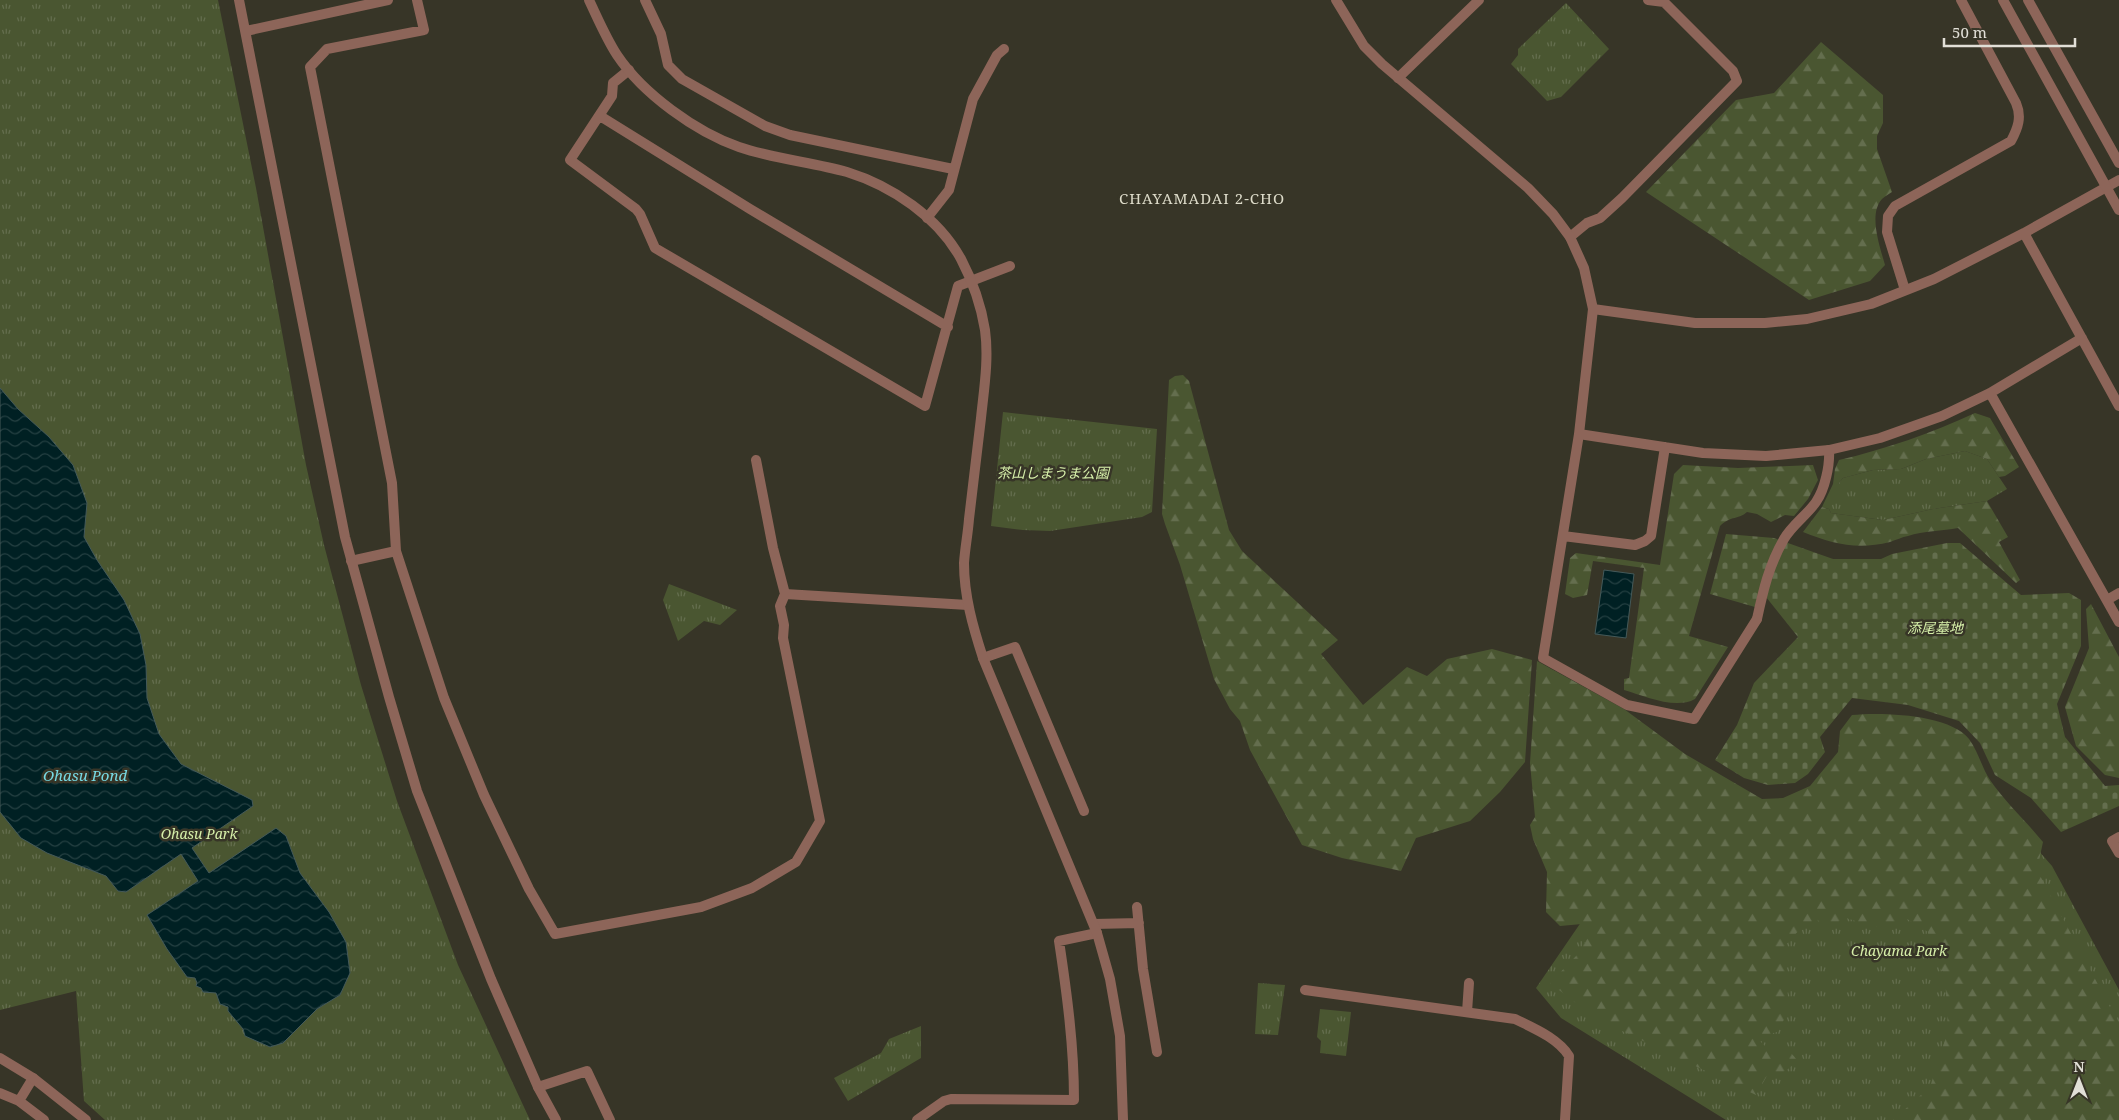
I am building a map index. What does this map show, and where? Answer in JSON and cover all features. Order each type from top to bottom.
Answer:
[{"type":"street","points":[[239,0],[351,561],[388,697],[417,791],[491,979],[538,1087],[556,1120]]},
{"type":"street","points":[[246,31],[388,0]]},
{"type":"street","points":[[417,0],[424,30],[327,50],[310,67],[392,483],[396,551],[444,698],[484,796],[529,889],[555,934],[701,907],[752,888],[796,862],[820,822],[783,638],[784,625],[780,606],[785,594],[773,548],[756,460]]},
{"type":"street","points":[[589,0],[602,29],[619,57],[642,84],[672,110],[707,132],[738,146],[772,157],[847,172],[882,186],[920,210],[941,231],[959,256],[972,281],[985,329],[987,368],[964,561],[968,605],[983,658],[1095,928],[1110,979],[1120,1036],[1123,1120]]},
{"type":"street","points":[[645,0],[661,34],[668,65],[682,79],[765,126],[790,135],[953,169]]},
{"type":"street","points":[[1336,0],[1364,46],[1398,78],[1528,188],[1553,214],[1570,237],[1584,268],[1593,309],[1579,434],[1544,658],[1627,705],[1694,719],[1757,619],[1770,566],[1785,537],[1817,501],[1825,478],[1829,450]]},
{"type":"street","points":[[1398,78],[1480,0]]},
{"type":"street","points":[[1570,237],[1587,223],[1600,218],[1622,198],[1737,81],[1733,71],[1664,2],[1648,0]]},
{"type":"street","points":[[1905,290],[1887,232],[1888,216],[1895,206],[2011,141],[2018,128],[2019,111],[2016,103],[1961,0]]},
{"type":"street","points":[[2003,0],[2119,210]]},
{"type":"street","points":[[2028,0],[2119,163]]},
{"type":"street","points":[[927,218],[949,190],[973,99],[997,55],[1004,50]]},
{"type":"street","points":[[629,70],[613,83],[612,96],[570,160],[636,209],[655,248],[925,406],[958,286],[1010,266]]},
{"type":"street","points":[[600,116],[750,209],[948,327]]},
{"type":"street","points":[[1593,309],[1695,323],[1765,323],[1807,319],[1871,304],[1934,279],[2024,233],[2119,180]]},
{"type":"street","points":[[2024,233],[2119,406]]},
{"type":"street","points":[[1579,434],[1704,453],[1766,456],[1829,450],[1880,438],[1942,416],[1990,393],[2082,338]]},
{"type":"street","points":[[1990,393],[2119,622]]},
{"type":"street","points":[[1563,536],[1635,545],[1651,536],[1665,447]]},
{"type":"street","points":[[351,561],[396,551]]},
{"type":"street","points":[[2107,600],[2119,593]]},
{"type":"street","points":[[785,594],[968,605]]},
{"type":"street","points":[[983,658],[1015,647],[1084,811]]},
{"type":"street","points":[[2119,837],[2112,841],[2119,853]]},
{"type":"street","points":[[1137,907],[1143,969],[1157,1052]]},
{"type":"street","points":[[916,1120],[944,1102],[952,1100],[1074,1100],[1074,1060],[1071,1023],[1059,941],[1095,928],[1139,923]]},
{"type":"street","points":[[1468,1012],[1469,983]]},
{"type":"street","points":[[1305,990],[1515,1019],[1564,1048],[1569,1056],[1565,1120]]},
{"type":"street","points":[[0,1058],[33,1078],[86,1120]]},
{"type":"street","points":[[538,1087],[587,1071],[610,1120]]},
{"type":"street","points":[[20,1102],[33,1078]]},
{"type":"street","points":[[0,1093],[20,1102],[44,1120]]},
{"type":"green space","name":"Ohasu Park","points":[[0,0],[218,0],[256,188],[306,465],[324,545],[361,685],[397,801],[458,965],[530,1120],[105,1120],[84,1101],[76,991],[0,1010]]},
{"type":"green space","points":[[1566,3],[1609,49],[1561,97],[1547,101],[1511,64],[1518,55],[1518,49]]},
{"type":"green space","points":[[1821,42],[1883,95],[1883,123],[1877,136],[1877,149],[1892,192],[1882,199],[1878,205],[1875,222],[1885,265],[1870,281],[1809,300],[1646,192],[1736,100],[1774,93]]},
{"type":"green space","points":[[1183,375],[1189,381],[1229,530],[1242,551],[1338,640],[1321,654],[1363,705],[1407,667],[1427,676],[1447,659],[1492,649],[1532,660],[1525,762],[1500,792],[1470,821],[1416,838],[1401,871],[1342,858],[1302,845],[1250,750],[1240,721],[1230,709],[1214,679],[1180,565],[1162,514],[1169,380],[1175,376]]},
{"type":"green space","name":"茶山しまうま公園","points":[[1003,412],[1157,429],[1152,512],[1142,517],[1050,531],[991,526]]},
{"type":"green space","points":[[1975,413],[1990,418],[2019,467],[2005,476],[1999,477],[1987,459],[1965,451],[1926,459],[1901,469],[1873,470],[1843,478],[1838,484],[1833,484],[1835,469],[1839,460],[1908,440]]},
{"type":"green space","points":[[1965,451],[1987,459],[2007,489],[1987,501],[1933,509],[1883,520],[1831,513],[1829,509],[1822,507],[1833,484],[1838,484],[1843,478],[1873,470],[1901,469],[1926,459]]},
{"type":"green space","points":[[1683,465],[1738,468],[1813,465],[1818,480],[1808,499],[1794,516],[1785,515],[1771,522],[1757,514],[1747,512],[1728,520],[1720,526],[1689,636],[1728,647],[1695,699],[1687,702],[1669,703],[1624,690],[1624,679],[1629,678],[1644,568],[1593,561],[1587,595],[1573,598],[1565,594],[1570,558],[1576,553],[1660,565],[1674,474]]},
{"type":"green space","points":[[1987,501],[2008,537],[1999,542],[2020,580],[2016,583],[1958,528],[1920,533],[1890,542],[1867,546],[1835,543],[1803,532],[1822,507],[1829,509],[1831,513],[1883,520],[1933,509]]},
{"type":"green space","name":"添尾墓地","points":[[1726,534],[1774,538],[1833,559],[1881,559],[1892,554],[1947,543],[1960,543],[2021,595],[2069,593],[2081,600],[2081,646],[2057,704],[2065,737],[2105,786],[2119,785],[2119,806],[2061,832],[2031,798],[1995,775],[1980,743],[1959,721],[1908,705],[1852,698],[1820,737],[1825,752],[1808,774],[1795,783],[1768,785],[1744,778],[1715,760],[1737,725],[1754,683],[1798,637],[1766,597],[1755,607],[1710,594]]},
{"type":"green space","points":[[669,584],[737,610],[720,625],[704,621],[678,641],[663,600]]},
{"type":"green space","points":[[2091,604],[2119,657],[2119,778],[2105,775],[2076,746],[2065,707],[2089,648],[2086,609]]},
{"type":"green space","name":"Chayama Park","points":[[1537,661],[1624,709],[1685,754],[1762,799],[1783,798],[1810,786],[1838,752],[1840,731],[1852,715],[1914,716],[1947,724],[1960,731],[1969,739],[1987,775],[1996,788],[2043,842],[2037,870],[2119,1024],[2119,1120],[1893,1120],[1930,1087],[1948,1031],[1945,974],[1930,957],[1928,932],[1904,917],[1891,927],[1871,926],[1843,917],[1835,926],[1826,926],[1816,919],[1800,929],[1784,947],[1789,1011],[1777,1032],[1762,1036],[1760,1041],[1766,1047],[1787,1050],[1796,1059],[1791,1067],[1785,1071],[1777,1074],[1768,1074],[1756,1095],[1595,1018],[1550,983],[1578,954],[1589,935],[1582,924],[1560,926],[1546,912],[1547,872],[1533,839],[1530,825],[1535,817],[1530,763]]},
{"type":"green space","name":"Chayama Park","points":[[1949,749],[2052,866],[2119,990],[2119,1120],[1726,1120],[1561,1018],[1536,988],[1690,763],[1793,819]]},
{"type":"green space","points":[[1258,983],[1285,985],[1278,1035],[1255,1034]]},
{"type":"green space","points":[[1320,1009],[1351,1012],[1346,1056],[1320,1053],[1321,1041],[1317,1037]]},
{"type":"green space","points":[[921,1026],[921,1058],[848,1101],[834,1078],[881,1053],[889,1039]]},
{"type":"water","name":"Ohasu Pond","points":[[0,388],[18,409],[49,437],[73,465],[87,503],[84,537],[124,600],[140,634],[146,665],[147,698],[159,734],[181,764],[252,800],[253,806],[192,848],[209,873],[276,828],[286,836],[300,873],[329,912],[346,942],[350,973],[340,995],[317,1009],[283,1043],[270,1047],[245,1036],[243,1029],[228,1011],[228,1007],[220,1004],[216,993],[203,992],[201,988],[196,986],[195,978],[187,977],[167,949],[147,915],[198,881],[181,854],[126,892],[118,891],[106,876],[47,853],[21,838],[0,812]]},
{"type":"water","points":[[1604,570],[1634,574],[1626,638],[1595,634]]},
{"type":"district","name":"CHAYAMADAI 2-CHO","points":[[1202,199]]}]
